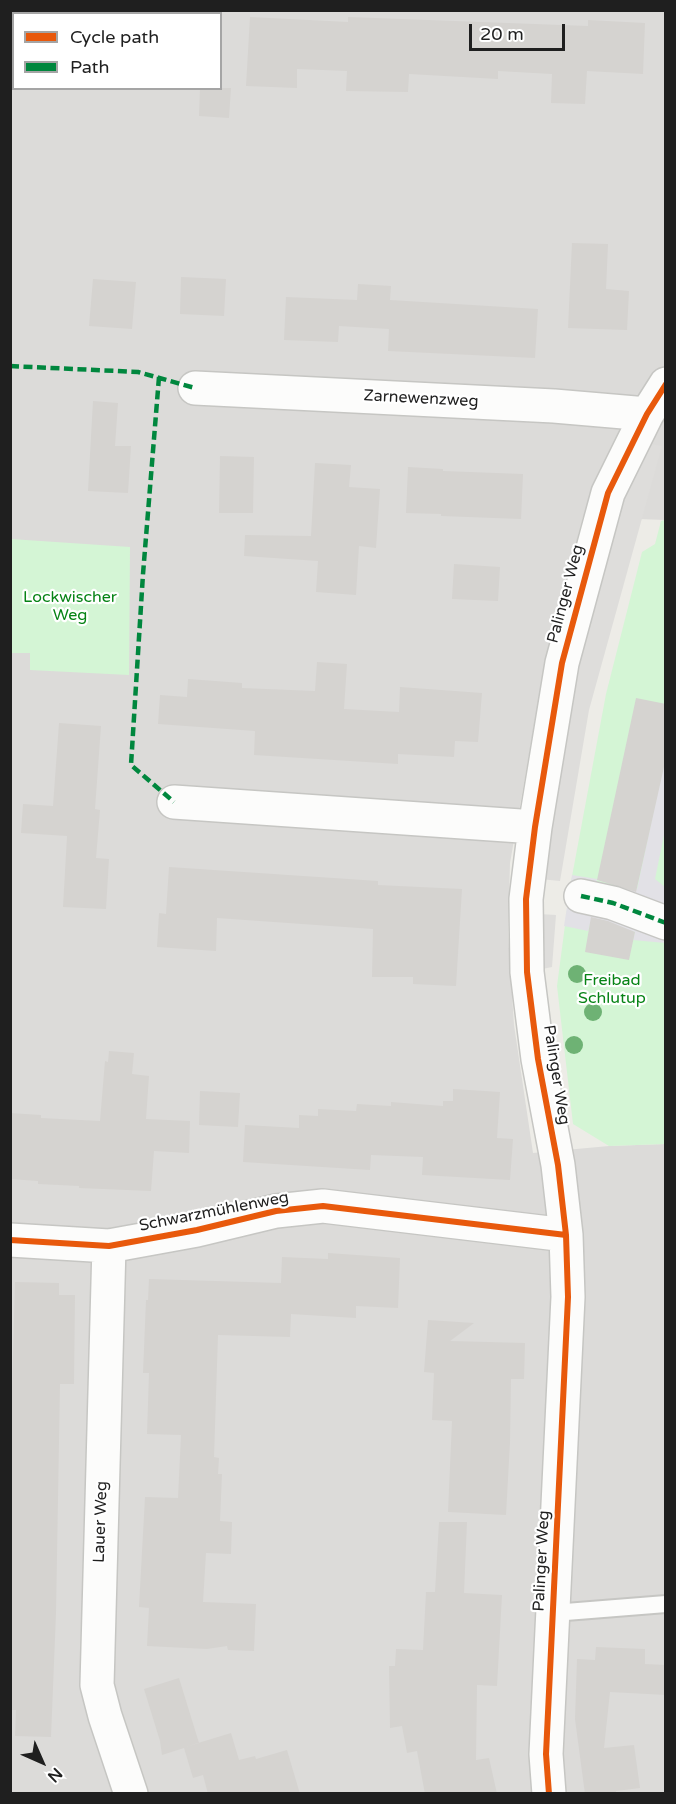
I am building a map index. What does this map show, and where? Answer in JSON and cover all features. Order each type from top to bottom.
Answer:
[{"type":"street","name":"Palinger Weg","points":[[549,1794],[546,1755],[568,1297],[566,1235],[558,1165],[538,1059],[527,972],[526,898],[535,827],[565,652],[608,493],[646,414],[666,384]]},
{"type":"street","name":"Zarnewenzweg","points":[[195,388],[554,406],[646,414]]},
{"type":"street","points":[[174,802],[535,827]]},
{"type":"street","points":[[581,896],[613,903],[666,923]]},
{"type":"street","name":"Schwarzmühlenweg","points":[[10,1240],[109,1246],[197,1230],[276,1211],[323,1206],[566,1235]]},
{"type":"street","name":"Lauer Weg","points":[[109,1246],[98,1684],[105,1716],[131,1794]]},
{"type":"lane","points":[[553,1613],[666,1604]]},
{"type":"shaded area","points":[[11,11],[665,11],[665,520],[583,517],[546,657],[510,863],[508,933],[514,1025],[533,1153],[609,1146],[665,1144],[665,1793],[11,1794]]},
{"type":"shaded area","points":[[650,444],[662,446],[589,710],[560,881],[540,879],[571,700],[595,597],[630,482]]},
{"type":"shaded area","points":[[665,758],[665,830],[655,879],[665,887],[665,943],[633,940],[635,932],[590,924],[588,931],[564,926],[572,875],[597,879],[591,913],[610,917],[616,886],[637,889]]},
{"type":"shaded area","points":[[539,914],[556,915],[552,967],[542,969]]},
{"type":"green space","name":"Freibad Schlutup","points":[[665,520],[665,1144],[609,1146],[573,1124],[557,986],[570,887],[606,694],[642,552],[655,544],[661,521]]},
{"type":"green space","name":"Lockwischer Weg","points":[[11,539],[130,547],[129,675],[30,670],[30,653],[11,653]]},
{"type":"building","points":[[250,17],[348,22],[348,17],[588,26],[588,20],[645,23],[643,74],[587,71],[585,104],[551,103],[552,74],[498,71],[498,79],[409,74],[408,92],[346,91],[347,71],[297,69],[297,88],[246,86]]},
{"type":"building","points":[[231,88],[229,118],[199,116],[200,90]]},
{"type":"building","points":[[572,243],[608,244],[606,289],[629,291],[627,330],[568,328]]},
{"type":"building","points":[[181,277],[226,279],[224,316],[180,314]]},
{"type":"building","points":[[93,279],[136,282],[132,329],[89,326]]},
{"type":"building","points":[[358,284],[391,286],[390,300],[538,309],[535,358],[388,351],[389,329],[339,326],[338,342],[284,340],[286,297],[357,300]]},
{"type":"building","points":[[93,401],[118,403],[115,446],[131,446],[128,493],[88,491]]},
{"type":"building","points":[[220,456],[254,457],[253,513],[219,513]]},
{"type":"building","points":[[315,463],[351,465],[349,487],[380,489],[376,548],[359,546],[356,595],[316,592],[318,561],[244,556],[245,535],[311,536]]},
{"type":"building","points":[[408,467],[443,469],[443,471],[523,474],[521,519],[406,513]]},
{"type":"building","points":[[454,564],[500,567],[498,601],[452,599]]},
{"type":"building","points":[[317,662],[347,664],[344,709],[399,712],[400,687],[482,693],[478,742],[455,741],[454,757],[398,754],[398,764],[254,755],[255,731],[158,724],[160,695],[187,697],[188,679],[242,683],[242,688],[315,691]]},
{"type":"building","points":[[636,698],[666,704],[666,758],[636,892],[597,880]]},
{"type":"building","points":[[59,723],[101,726],[95,809],[100,810],[96,858],[109,859],[106,909],[63,907],[67,836],[21,833],[23,804],[53,806]]},
{"type":"building","points":[[169,867],[378,881],[378,885],[462,889],[456,986],[413,984],[413,977],[372,977],[373,929],[217,918],[216,951],[157,947],[159,913],[166,914]]},
{"type":"building","points":[[591,917],[635,932],[629,960],[585,952]]},
{"type":"building","points":[[109,1051],[134,1053],[132,1074],[149,1076],[146,1119],[190,1121],[189,1153],[154,1151],[151,1191],[79,1188],[79,1186],[38,1184],[38,1181],[10,1179],[10,1113],[41,1115],[41,1118],[100,1121],[105,1061],[108,1062]]},
{"type":"building","points":[[453,1089],[500,1092],[497,1138],[513,1139],[510,1180],[422,1175],[423,1157],[371,1155],[370,1170],[243,1162],[245,1125],[299,1128],[299,1115],[318,1116],[318,1109],[356,1111],[357,1104],[391,1106],[391,1102],[443,1106],[443,1101],[453,1101]]},
{"type":"building","points":[[200,1091],[240,1093],[238,1127],[199,1125]]},
{"type":"building","points":[[328,1253],[400,1258],[398,1308],[356,1306],[356,1318],[291,1314],[290,1337],[218,1335],[214,1457],[219,1458],[218,1474],[222,1474],[220,1521],[232,1522],[231,1554],[206,1553],[203,1602],[256,1604],[254,1651],[228,1650],[227,1646],[207,1649],[147,1646],[149,1608],[139,1607],[145,1497],[178,1498],[181,1435],[147,1434],[149,1373],[143,1373],[149,1279],[281,1283],[282,1257],[328,1259]]},
{"type":"building","points":[[15,1282],[59,1283],[59,1295],[75,1295],[74,1384],[60,1384],[56,1613],[51,1737],[15,1736],[16,1710],[10,1710],[10,1464]]},
{"type":"building","points":[[428,1320],[474,1323],[450,1341],[525,1343],[524,1379],[511,1379],[506,1515],[448,1512],[452,1421],[432,1420],[434,1373],[424,1372]]},
{"type":"building","points":[[439,1522],[467,1522],[464,1593],[502,1595],[497,1686],[477,1685],[476,1760],[489,1758],[497,1794],[425,1794],[417,1751],[407,1753],[402,1726],[390,1728],[389,1666],[395,1666],[396,1649],[423,1650],[426,1592],[435,1592]]},
{"type":"building","points":[[596,1647],[645,1649],[645,1664],[666,1665],[666,1695],[610,1692],[604,1748],[634,1745],[640,1788],[616,1791],[616,1794],[585,1794],[575,1719],[577,1659],[595,1660]]},
{"type":"building","points":[[179,1678],[199,1743],[231,1733],[239,1760],[255,1756],[256,1759],[287,1750],[300,1794],[208,1794],[203,1775],[193,1778],[184,1748],[162,1755],[144,1689]]},
{"type":"marked path","points":[[10,366],[138,372],[195,388]]},
{"type":"marked path","points":[[159,377],[131,765],[174,802]]},
{"type":"marked path","points":[[581,896],[613,903],[666,923]]},
{"type":"cycle path","points":[[549,1794],[546,1754],[568,1297],[566,1235],[558,1165],[538,1059],[527,972],[526,899],[535,827],[562,663],[608,493],[647,414],[666,384]]},
{"type":"cycle path","points":[[10,1240],[109,1246],[197,1230],[276,1211],[323,1206],[566,1235]]}]
